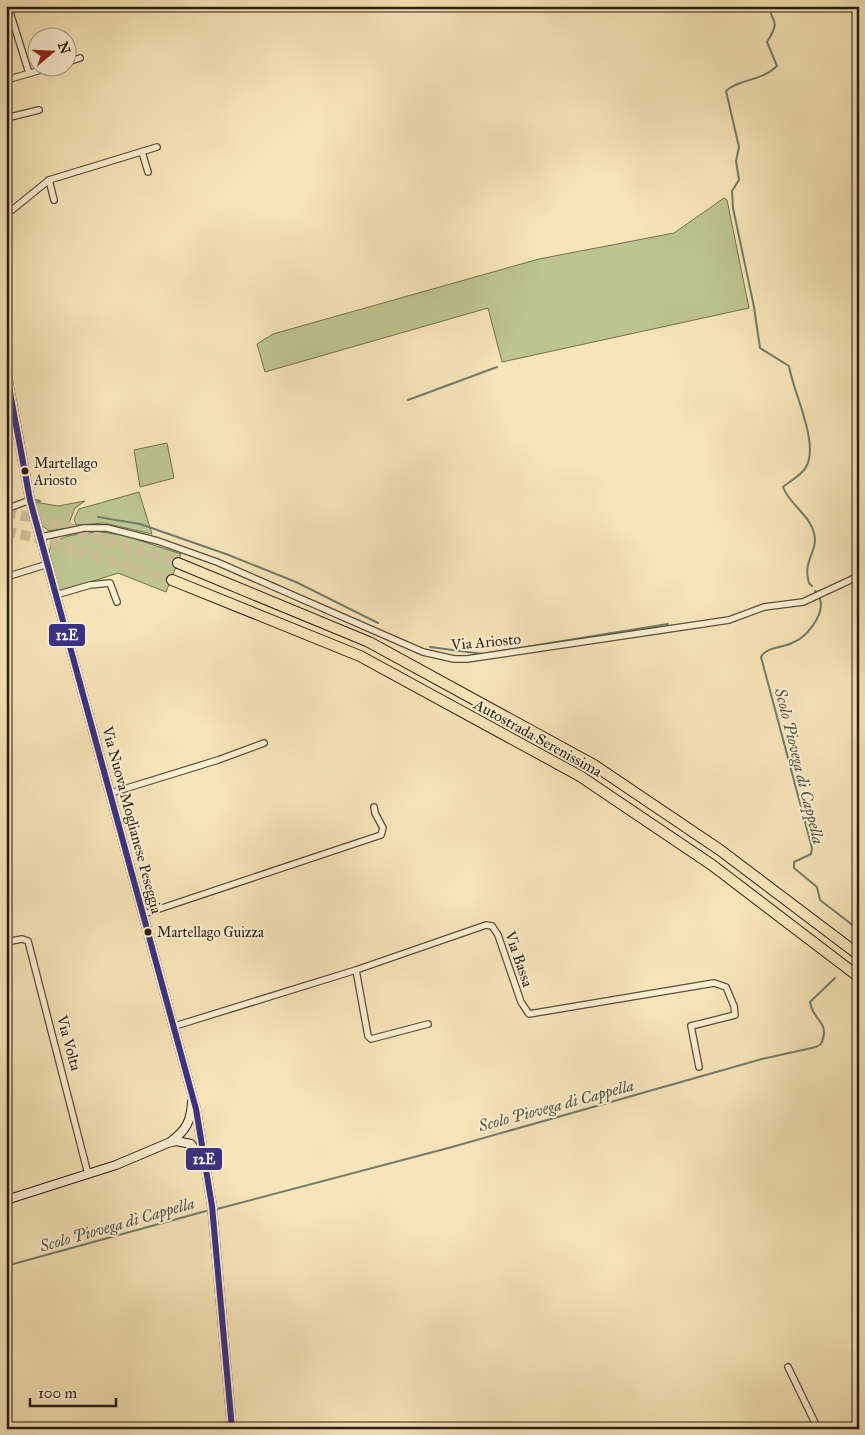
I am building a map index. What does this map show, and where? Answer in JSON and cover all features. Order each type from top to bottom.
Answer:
[{"type":"highway","name":"Autostrada Serenissima","points":[[178,563],[369,642],[594,765],[720,850],[859,955]]},
{"type":"highway","name":"Autostrada Serenissima","points":[[172,580],[360,656],[580,776],[712,865],[859,977]]},
{"type":"main road","name":"Via Nuova Moglianese Peseggia","points":[[6,370],[30,500],[175,1026],[201,1135],[208,1174],[232,1429]]},
{"type":"main road","points":[[182,1133],[191,1115],[192,1094]]},
{"type":"main road","points":[[6,1200],[88,1174],[168,1143],[182,1133],[192,1131],[201,1135],[197,1140],[168,1143]]},
{"type":"main road","points":[[188,1142],[198,1152],[208,1174]]},
{"type":"street","points":[[8,6],[28,70]]},
{"type":"street","points":[[854,6],[859,19]]},
{"type":"street","points":[[6,80],[28,73]]},
{"type":"street","points":[[6,118],[40,110]]},
{"type":"street","points":[[6,212],[12,210],[49,180],[157,147]]},
{"type":"street","points":[[142,152],[148,172]]},
{"type":"street","points":[[49,180],[54,200]]},
{"type":"street","points":[[6,509],[30,500]]},
{"type":"street","name":"Via Ariosto","points":[[41,537],[84,528],[107,528],[158,541],[217,562],[423,652],[454,659],[501,655],[729,620],[764,607],[803,602],[859,576]]},
{"type":"street","points":[[6,577],[48,564]]},
{"type":"street","points":[[56,595],[90,585],[110,583],[117,602]]},
{"type":"street","points":[[110,793],[218,760],[264,743]]},
{"type":"street","points":[[144,914],[381,835],[383,831],[374,813],[374,807]]},
{"type":"street","name":"Via Bassa","points":[[175,1026],[356,970],[486,925],[492,926],[498,935],[520,1002],[529,1014],[706,984],[721,984],[729,993],[735,1015],[691,1026],[699,1068]]},
{"type":"street","name":"Via Volta","points":[[6,942],[22,939],[28,941],[88,1174]]},
{"type":"street","points":[[356,970],[368,1036],[371,1039],[428,1024]]},
{"type":"street","points":[[788,1367],[818,1429]]},
{"type":"green space","points":[[724,198],[727,200],[749,308],[502,362],[488,308],[265,372],[257,344],[273,334],[539,259],[674,233]]},
{"type":"green space","points":[[167,443],[174,478],[140,487],[134,450]]},
{"type":"green space","points":[[139,492],[152,534],[104,523],[76,525],[74,519],[79,509]]},
{"type":"green space","points":[[85,501],[75,508],[67,528],[49,531],[40,524],[35,502],[58,506]]},
{"type":"green space","points":[[101,532],[123,535],[181,554],[166,592],[118,573],[60,592],[50,562],[49,553],[51,547],[62,538]]},
{"type":"waterway","name":"Scolo Piovega di Cappella","points":[[771,6],[770,11],[775,23],[772,34],[767,42],[777,66],[758,78],[738,84],[726,91],[739,147],[736,161],[739,180],[732,191],[733,208],[754,307],[760,348],[789,366],[808,432],[810,445],[806,467],[783,487],[808,521],[814,533],[815,539],[807,575],[812,586]]},
{"type":"waterway","points":[[408,400],[497,367]]},
{"type":"waterway","points":[[35,500],[40,501]]},
{"type":"waterway","points":[[98,517],[140,524],[226,554],[296,582],[378,623]]},
{"type":"waterway","name":"Scolo Piovega di Cappella","points":[[820,599],[820,612],[817,619],[803,636],[788,645],[770,649],[761,657],[812,848],[811,854],[794,862],[794,868],[817,887],[820,900],[859,930]]},
{"type":"waterway","points":[[488,653],[668,624]]},
{"type":"waterway","points":[[430,647],[483,654]]},
{"type":"waterway","name":"Scolo Piovega di Cappella","points":[[217,1209],[452,1147],[762,1059],[816,1047],[821,1044],[824,1031],[823,1026],[814,1014],[810,1002],[835,978]]},
{"type":"waterway","name":"Scolo Piovega di Cappella","points":[[6,1266],[206,1211]]},
{"type":"tunnel","points":[[6,512],[55,523],[178,563]]},
{"type":"tunnel","points":[[6,531],[54,542],[172,580]]},
{"type":"transit line","name":"12E","points":[[6,371],[30,500],[196,1109],[212,1206],[232,1429]]},
{"type":"place","name":"Martellago Ariosto","points":[[25,471]]},
{"type":"place","name":"Martellago Guizza","points":[[148,932]]}]
